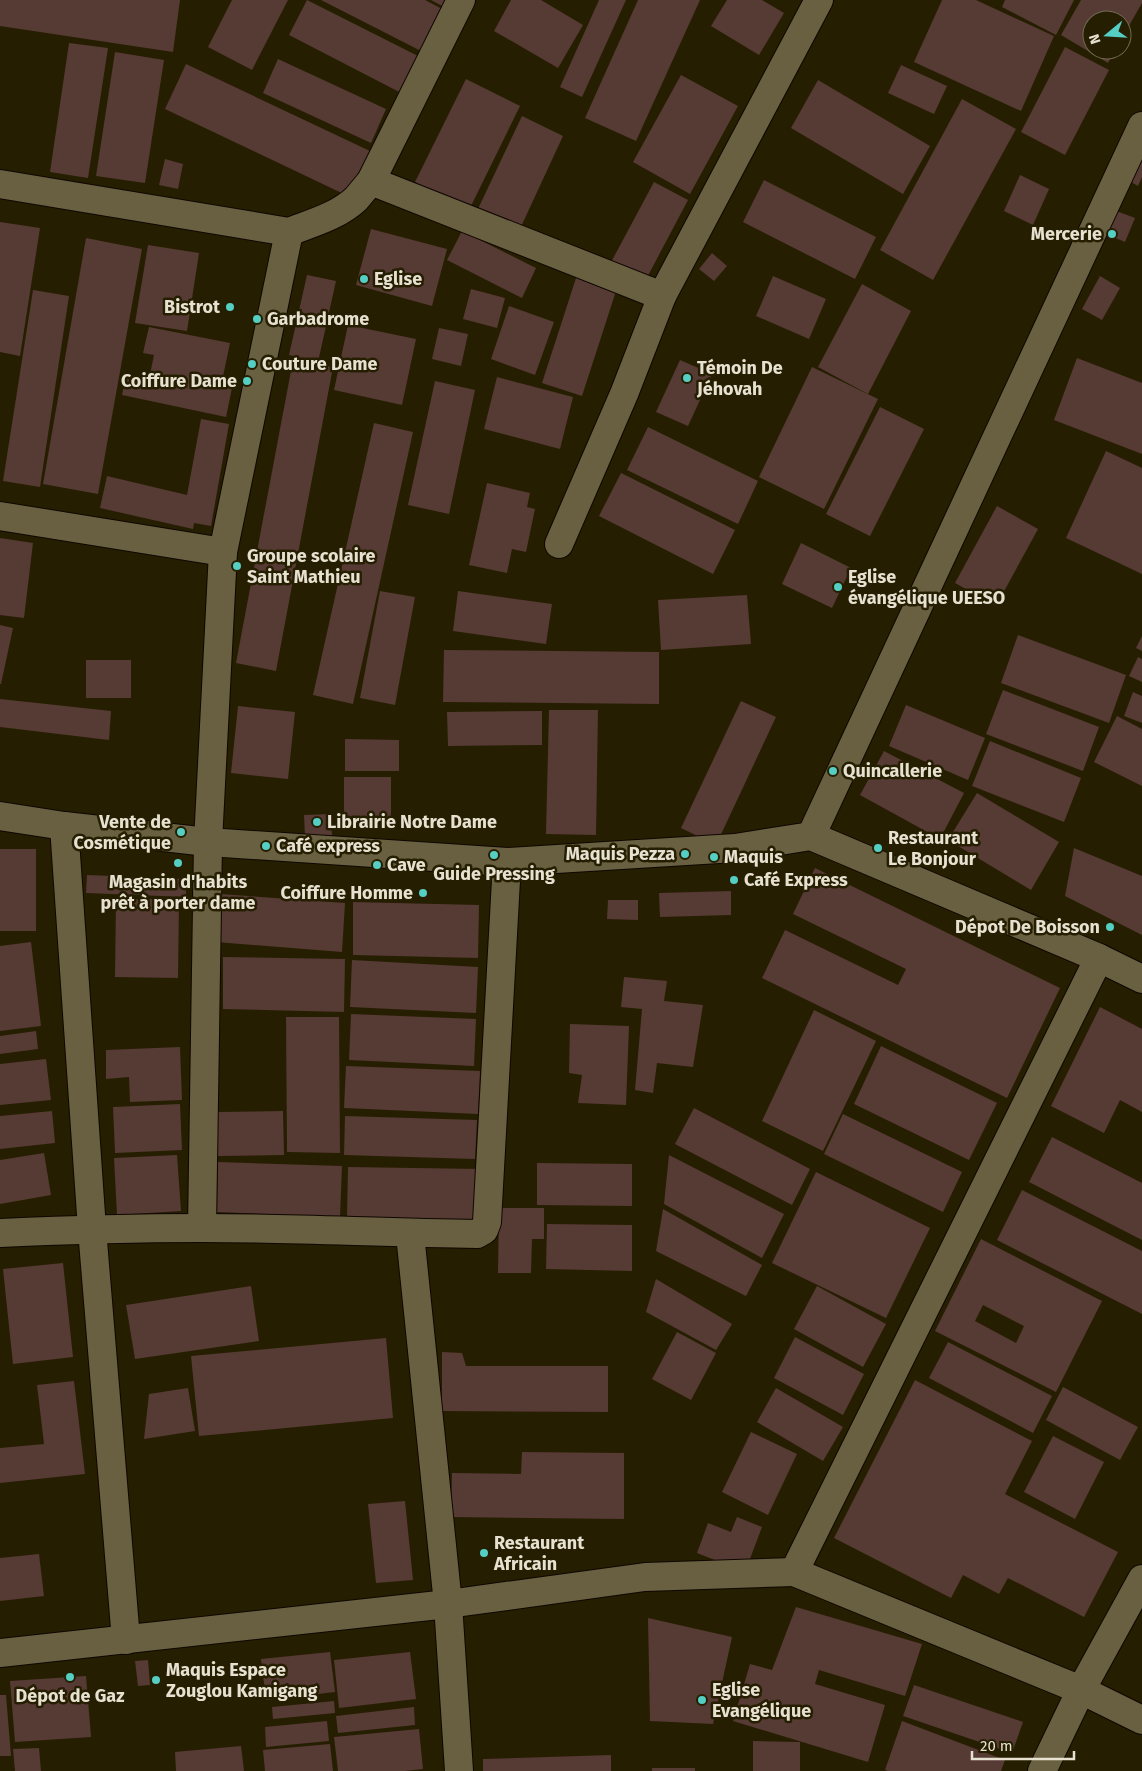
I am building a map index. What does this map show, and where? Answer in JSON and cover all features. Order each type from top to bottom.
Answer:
[{"type":"street","points":[[0,184],[290,232],[328,217],[355,200],[372,181],[461,0]]},
{"type":"street","points":[[560,544],[624,394],[662,296],[819,0]]},
{"type":"street","points":[[812,836],[1142,126]]},
{"type":"street","points":[[372,181],[662,296]]},
{"type":"street","points":[[202,1228],[208,842],[223,552],[290,232]]},
{"type":"street","points":[[0,516],[223,552]]},
{"type":"street","points":[[0,816],[64,826],[208,842],[506,862],[735,848],[812,836],[1100,958],[1142,980]]},
{"type":"street","points":[[64,826],[92,1229],[126,1640]]},
{"type":"street","points":[[0,1233],[92,1229],[202,1228],[477,1234],[484,1230],[487,1222],[506,862]]},
{"type":"street","points":[[794,1572],[1100,958]]},
{"type":"street","points":[[410,1234],[448,1604],[459,1771]]},
{"type":"street","points":[[0,1653],[448,1604],[645,1577],[794,1572],[1081,1690],[1142,1720]]},
{"type":"street","points":[[1042,1771],[1081,1690],[1142,1579]]},
{"type":"building","points":[[0,0],[180,0],[173,52],[0,26]]},
{"type":"building","points":[[232,0],[288,0],[252,70],[208,47]]},
{"type":"building","points":[[307,0],[426,60],[407,96],[289,35]]},
{"type":"building","points":[[321,0],[425,0],[444,10],[423,52]]},
{"type":"building","points":[[431,0],[450,0],[446,8]]},
{"type":"building","points":[[511,0],[541,0],[583,25],[558,68],[494,31]]},
{"type":"building","points":[[599,0],[626,0],[582,97],[560,87]]},
{"type":"building","points":[[638,0],[700,0],[636,141],[585,118]]},
{"type":"building","points":[[727,0],[762,0],[784,13],[759,55],[711,26]]},
{"type":"building","points":[[942,0],[976,0],[1054,36],[1021,111],[914,62]]},
{"type":"building","points":[[1005,0],[1074,0],[1056,35],[1002,7]]},
{"type":"building","points":[[1081,0],[1142,0],[1132,20],[1132,10],[1082,10],[1082,48],[1061,35]]},
{"type":"building","points":[[69,43],[108,48],[88,178],[50,172]]},
{"type":"building","points":[[1065,47],[1082,56],[1082,60],[1090,60],[1109,70],[1065,155],[1021,132]]},
{"type":"building","points":[[115,52],[164,60],[145,183],[96,176]]},
{"type":"building","points":[[278,59],[386,109],[371,143],[263,93]]},
{"type":"building","points":[[186,64],[370,151],[348,196],[165,109]]},
{"type":"building","points":[[901,65],[947,86],[934,114],[888,93]]},
{"type":"building","points":[[681,75],[738,106],[690,194],[633,162]]},
{"type":"building","points":[[466,79],[520,106],[469,210],[415,182]]},
{"type":"building","points":[[818,80],[930,146],[903,194],[791,128]]},
{"type":"building","points":[[962,99],[1016,129],[933,280],[880,250]]},
{"type":"building","points":[[522,116],[563,136],[519,231],[477,211]]},
{"type":"building","points":[[1142,147],[1142,177],[1138,186],[1126,179]]},
{"type":"building","points":[[165,159],[183,164],[178,189],[159,185]]},
{"type":"building","points":[[1020,175],[1049,189],[1033,225],[1004,211]]},
{"type":"building","points":[[764,180],[876,237],[855,279],[743,222]]},
{"type":"building","points":[[654,182],[688,200],[643,285],[609,266]]},
{"type":"building","points":[[1111,209],[1135,218],[1125,242],[1101,232]]},
{"type":"building","points":[[0,222],[40,228],[20,356],[0,352]]},
{"type":"building","points":[[371,229],[447,249],[432,306],[356,285]]},
{"type":"building","points":[[462,231],[536,268],[522,298],[447,260]]},
{"type":"building","points":[[86,238],[142,249],[98,494],[43,484]]},
{"type":"building","points":[[148,245],[199,253],[187,331],[135,323]]},
{"type":"building","points":[[712,253],[727,266],[714,281],[699,269]]},
{"type":"building","points":[[307,275],[336,281],[318,362],[289,355]]},
{"type":"building","points":[[577,275],[617,288],[582,396],[542,383]]},
{"type":"building","points":[[773,276],[826,299],[809,339],[756,316]]},
{"type":"building","points":[[1100,276],[1120,288],[1102,320],[1082,309]]},
{"type":"building","points":[[862,284],[911,311],[868,394],[818,367]]},
{"type":"building","points":[[471,289],[505,298],[497,328],[463,319]]},
{"type":"building","points":[[33,290],[69,296],[40,487],[3,481]]},
{"type":"building","points":[[509,306],[554,322],[535,375],[491,359]]},
{"type":"building","points":[[348,325],[416,339],[402,405],[334,390]]},
{"type":"building","points":[[149,327],[230,343],[221,386],[232,388],[226,417],[122,395],[126,375],[149,379],[154,355],[143,353]]},
{"type":"building","points":[[439,328],[468,334],[461,366],[432,359]]},
{"type":"building","points":[[1077,358],[1142,383],[1142,454],[1054,420]]},
{"type":"building","points":[[293,360],[333,367],[276,671],[236,663]]},
{"type":"building","points":[[680,360],[712,374],[688,426],[656,412]]},
{"type":"building","points":[[812,367],[878,399],[824,509],[759,477]]},
{"type":"building","points":[[497,377],[573,397],[560,449],[484,429]]},
{"type":"building","points":[[435,381],[475,390],[449,514],[408,505]]},
{"type":"building","points":[[880,407],[924,429],[870,536],[826,514]]},
{"type":"building","points":[[201,419],[229,424],[211,526],[194,523],[193,529],[100,508],[107,476],[187,495]]},
{"type":"building","points":[[374,423],[413,432],[353,704],[313,695]]},
{"type":"building","points":[[648,427],[758,481],[738,524],[627,470]]},
{"type":"building","points":[[1106,451],[1142,468],[1142,574],[1066,538]]},
{"type":"building","points":[[621,473],[735,530],[713,574],[599,516]]},
{"type":"building","points":[[487,483],[530,493],[527,507],[535,509],[526,552],[512,549],[507,573],[469,565]]},
{"type":"building","points":[[997,506],[1038,529],[996,606],[955,583]]},
{"type":"building","points":[[0,538],[33,543],[24,618],[0,615]]},
{"type":"building","points":[[801,543],[851,568],[832,608],[782,584]]},
{"type":"building","points":[[380,591],[415,597],[395,705],[360,698]]},
{"type":"building","points":[[458,591],[552,604],[546,644],[453,631]]},
{"type":"building","points":[[747,595],[751,644],[661,650],[658,600]]},
{"type":"building","points":[[0,625],[13,628],[1,684],[0,684]]},
{"type":"building","points":[[1018,635],[1126,675],[1109,723],[1001,683]]},
{"type":"building","points":[[1142,636],[1142,651],[1136,648]]},
{"type":"building","points":[[444,650],[659,652],[659,704],[443,702]]},
{"type":"building","points":[[1138,657],[1142,659],[1142,682],[1129,676]]},
{"type":"building","points":[[86,660],[131,660],[131,698],[86,698]]},
{"type":"building","points":[[1003,690],[1099,727],[1083,771],[986,734]]},
{"type":"building","points":[[1133,692],[1142,696],[1142,723],[1124,716]]},
{"type":"building","points":[[0,699],[111,711],[109,740],[0,727]]},
{"type":"building","points":[[741,701],[776,717],[716,845],[681,828]]},
{"type":"building","points":[[906,705],[985,738],[968,780],[889,746]]},
{"type":"building","points":[[238,706],[295,712],[288,779],[231,773]]},
{"type":"building","points":[[549,710],[598,710],[596,835],[546,834]]},
{"type":"building","points":[[542,711],[542,745],[448,746],[447,712]]},
{"type":"building","points":[[1117,716],[1142,729],[1142,786],[1094,762]]},
{"type":"building","points":[[345,739],[399,740],[399,771],[345,771]]},
{"type":"building","points":[[990,741],[1081,778],[1064,822],[972,786]]},
{"type":"building","points":[[884,751],[964,793],[940,839],[860,795]]},
{"type":"building","points":[[344,777],[391,777],[391,827],[344,826]]},
{"type":"building","points":[[977,793],[1059,842],[1031,890],[948,840]]},
{"type":"building","points":[[331,814],[332,836],[305,837],[304,815]]},
{"type":"building","points":[[1074,848],[1142,876],[1142,935],[1065,896]]},
{"type":"building","points":[[0,849],[36,849],[36,931],[0,931]]},
{"type":"building","points":[[815,868],[1060,988],[1007,1098],[762,978],[785,930],[898,985],[906,969],[793,914]]},
{"type":"building","points":[[87,875],[186,879],[186,897],[86,893]]},
{"type":"building","points":[[731,891],[731,915],[660,917],[659,893]]},
{"type":"building","points":[[220,894],[345,903],[342,952],[216,942]]},
{"type":"building","points":[[116,899],[179,899],[178,978],[115,977]]},
{"type":"building","points":[[608,900],[638,900],[638,920],[607,919]]},
{"type":"building","points":[[353,902],[479,905],[478,958],[353,955]]},
{"type":"building","points":[[31,942],[41,1026],[0,1031],[0,946]]},
{"type":"building","points":[[223,957],[345,959],[344,1012],[223,1009]]},
{"type":"building","points":[[352,960],[478,967],[476,1013],[350,1007]]},
{"type":"building","points":[[624,977],[667,981],[664,1001],[703,1005],[693,1067],[657,1063],[653,1093],[635,1090],[642,1009],[621,1007]]},
{"type":"building","points":[[1100,1007],[1142,1029],[1142,1112],[1120,1100],[1104,1133],[1051,1106]]},
{"type":"building","points":[[814,1010],[876,1041],[823,1151],[762,1121]]},
{"type":"building","points":[[351,1014],[476,1019],[474,1066],[349,1060]]},
{"type":"building","points":[[286,1017],[339,1017],[340,1153],[287,1152]]},
{"type":"building","points":[[570,1024],[629,1026],[626,1105],[578,1103],[582,1075],[569,1073]]},
{"type":"building","points":[[36,1031],[38,1049],[0,1054],[0,1036]]},
{"type":"building","points":[[881,1046],[997,1103],[969,1160],[854,1104]]},
{"type":"building","points":[[180,1047],[182,1100],[130,1102],[129,1077],[106,1079],[106,1050]]},
{"type":"building","points":[[46,1059],[51,1100],[0,1105],[0,1064]]},
{"type":"building","points":[[346,1066],[480,1071],[478,1114],[344,1108]]},
{"type":"building","points":[[180,1104],[182,1150],[115,1153],[113,1107]]},
{"type":"building","points":[[694,1108],[810,1169],[792,1205],[675,1144]]},
{"type":"building","points":[[52,1111],[55,1143],[0,1149],[0,1116]]},
{"type":"building","points":[[283,1111],[284,1155],[218,1156],[217,1112]]},
{"type":"building","points":[[843,1114],[962,1172],[943,1212],[824,1154]]},
{"type":"building","points":[[345,1116],[477,1120],[475,1159],[344,1155]]},
{"type":"building","points":[[1052,1137],[1142,1183],[1142,1240],[1029,1182]]},
{"type":"building","points":[[44,1153],[51,1195],[0,1204],[0,1160]]},
{"type":"building","points":[[177,1155],[181,1211],[117,1215],[114,1158]]},
{"type":"building","points":[[669,1155],[784,1214],[762,1258],[664,1204]]},
{"type":"building","points":[[218,1162],[342,1166],[340,1217],[217,1212]]},
{"type":"building","points":[[537,1163],[632,1164],[632,1206],[537,1205]]},
{"type":"building","points":[[348,1167],[480,1169],[479,1220],[347,1218]]},
{"type":"building","points":[[816,1172],[930,1228],[886,1318],[772,1263]]},
{"type":"building","points":[[1022,1190],[1142,1251],[1142,1314],[997,1240]]},
{"type":"building","points":[[499,1208],[544,1208],[544,1239],[532,1239],[531,1273],[498,1273]]},
{"type":"building","points":[[663,1209],[762,1265],[746,1296],[656,1251]]},
{"type":"building","points":[[547,1224],[632,1225],[632,1271],[546,1269]]},
{"type":"building","points":[[981,1239],[1102,1301],[1056,1392],[935,1331]],"holes":[[[983,1305],[1024,1326],[1016,1343],[975,1321]]]},
{"type":"building","points":[[63,1263],[73,1357],[13,1364],[3,1269]]},
{"type":"building","points":[[656,1279],[732,1324],[716,1350],[646,1312]]},
{"type":"building","points":[[251,1286],[259,1341],[135,1359],[126,1305]]},
{"type":"building","points":[[817,1286],[886,1324],[863,1367],[794,1329]]},
{"type":"building","points":[[677,1332],[716,1353],[691,1400],[652,1379]]},
{"type":"building","points":[[795,1337],[864,1374],[843,1415],[774,1378]]},
{"type":"building","points":[[386,1338],[393,1418],[199,1436],[191,1356]]},
{"type":"building","points":[[948,1342],[1052,1396],[1033,1433],[929,1378]]},
{"type":"building","points":[[442,1352],[462,1353],[466,1366],[608,1366],[608,1412],[442,1411]]},
{"type":"building","points":[[915,1380],[1032,1441],[1005,1494],[1118,1552],[1084,1617],[1008,1578],[999,1594],[963,1575],[951,1598],[834,1538]]},
{"type":"building","points":[[74,1381],[85,1474],[0,1483],[0,1448],[44,1444],[37,1385]]},
{"type":"building","points":[[1063,1387],[1138,1427],[1120,1460],[1046,1420]]},
{"type":"building","points":[[188,1388],[195,1431],[144,1439],[149,1394]]},
{"type":"building","points":[[776,1388],[843,1427],[823,1461],[757,1422]]},
{"type":"building","points":[[751,1432],[797,1454],[768,1515],[722,1492]]},
{"type":"building","points":[[1053,1436],[1104,1462],[1075,1519],[1024,1492]]},
{"type":"building","points":[[522,1452],[624,1453],[624,1519],[451,1517],[452,1473],[521,1474]]},
{"type":"building","points":[[405,1501],[413,1580],[376,1583],[368,1504]]},
{"type":"building","points":[[737,1517],[762,1527],[745,1572],[697,1553],[708,1523],[731,1532]]},
{"type":"building","points":[[39,1554],[44,1596],[0,1601],[0,1558]]},
{"type":"building","points":[[796,1607],[922,1644],[905,1696],[819,1670],[815,1684],[885,1705],[868,1762],[733,1721],[750,1664],[772,1670]]},
{"type":"building","points":[[648,1618],[732,1637],[713,1724],[650,1721]]},
{"type":"building","points":[[330,1652],[335,1692],[266,1700],[261,1659]]},
{"type":"building","points":[[410,1652],[416,1699],[339,1708],[334,1660]]},
{"type":"building","points":[[148,1660],[150,1685],[138,1686],[135,1661]]},
{"type":"building","points":[[86,1676],[91,1737],[15,1742],[10,1681]]},
{"type":"building","points":[[914,1685],[1023,1722],[1012,1753],[903,1716]]},
{"type":"building","points":[[0,1695],[6,1695],[11,1756],[0,1756]]},
{"type":"building","points":[[334,1701],[335,1713],[273,1719],[272,1707]]},
{"type":"building","points":[[414,1707],[415,1725],[338,1733],[336,1716]]},
{"type":"building","points":[[327,1721],[329,1741],[266,1747],[265,1727]]},
{"type":"building","points":[[902,1721],[1005,1760],[1001,1771],[885,1770]]},
{"type":"building","points":[[419,1729],[423,1769],[405,1771],[338,1771],[334,1737]]},
{"type":"building","points":[[753,1741],[800,1742],[800,1771],[753,1771]]},
{"type":"building","points":[[330,1744],[333,1771],[265,1771],[263,1750]]},
{"type":"building","points":[[241,1746],[244,1771],[176,1771],[175,1752]]},
{"type":"building","points":[[39,1748],[41,1771],[15,1771],[13,1749]]},
{"type":"building","points":[[611,1755],[611,1771],[483,1771],[483,1759]]},
{"type":"building","points":[[652,1768],[695,1768],[695,1771],[652,1771]]},
{"type":"place","name":"Mercerie","points":[[1112,234]]},
{"type":"place","name":"Eglise","points":[[364,279]]},
{"type":"place","name":"Bistrot","points":[[230,307]]},
{"type":"place","name":"Garbadrome","points":[[257,319]]},
{"type":"place","name":"Couture Dame","points":[[252,364]]},
{"type":"place","name":"Témoin De Jéhovah","points":[[687,378]]},
{"type":"place","name":"Coiffure Dame","points":[[247,381]]},
{"type":"place","name":"Groupe scolaire Saint Mathieu","points":[[237,566]]},
{"type":"place","name":"Eglise évangélique UEESO","points":[[838,587]]},
{"type":"place","name":"Quincallerie","points":[[833,771]]},
{"type":"place","name":"Librairie Notre Dame","points":[[317,822]]},
{"type":"place","name":"Vente de Cosmétique","points":[[181,832]]},
{"type":"place","name":"Café express","points":[[266,846]]},
{"type":"place","name":"Restaurant Le Bonjour","points":[[878,848]]},
{"type":"place","name":"Maquis Pezza","points":[[685,854]]},
{"type":"place","name":"Guide Pressing","points":[[494,855]]},
{"type":"place","name":"Maquis","points":[[714,857]]},
{"type":"place","name":"Magasin d'habits prêt à porter dame","points":[[178,863]]},
{"type":"place","name":"Cave","points":[[377,865]]},
{"type":"place","name":"Café Express","points":[[734,880]]},
{"type":"place","name":"Coiffure Homme","points":[[423,893]]},
{"type":"place","name":"Dépot De Boisson","points":[[1110,927]]},
{"type":"place","name":"Restaurant Africain","points":[[484,1553]]},
{"type":"place","name":"Dépot de Gaz","points":[[70,1677]]},
{"type":"place","name":"Maquis Espace Zouglou Kamigang","points":[[156,1680]]},
{"type":"place","name":"Eglise Evangélique","points":[[702,1700]]}]
